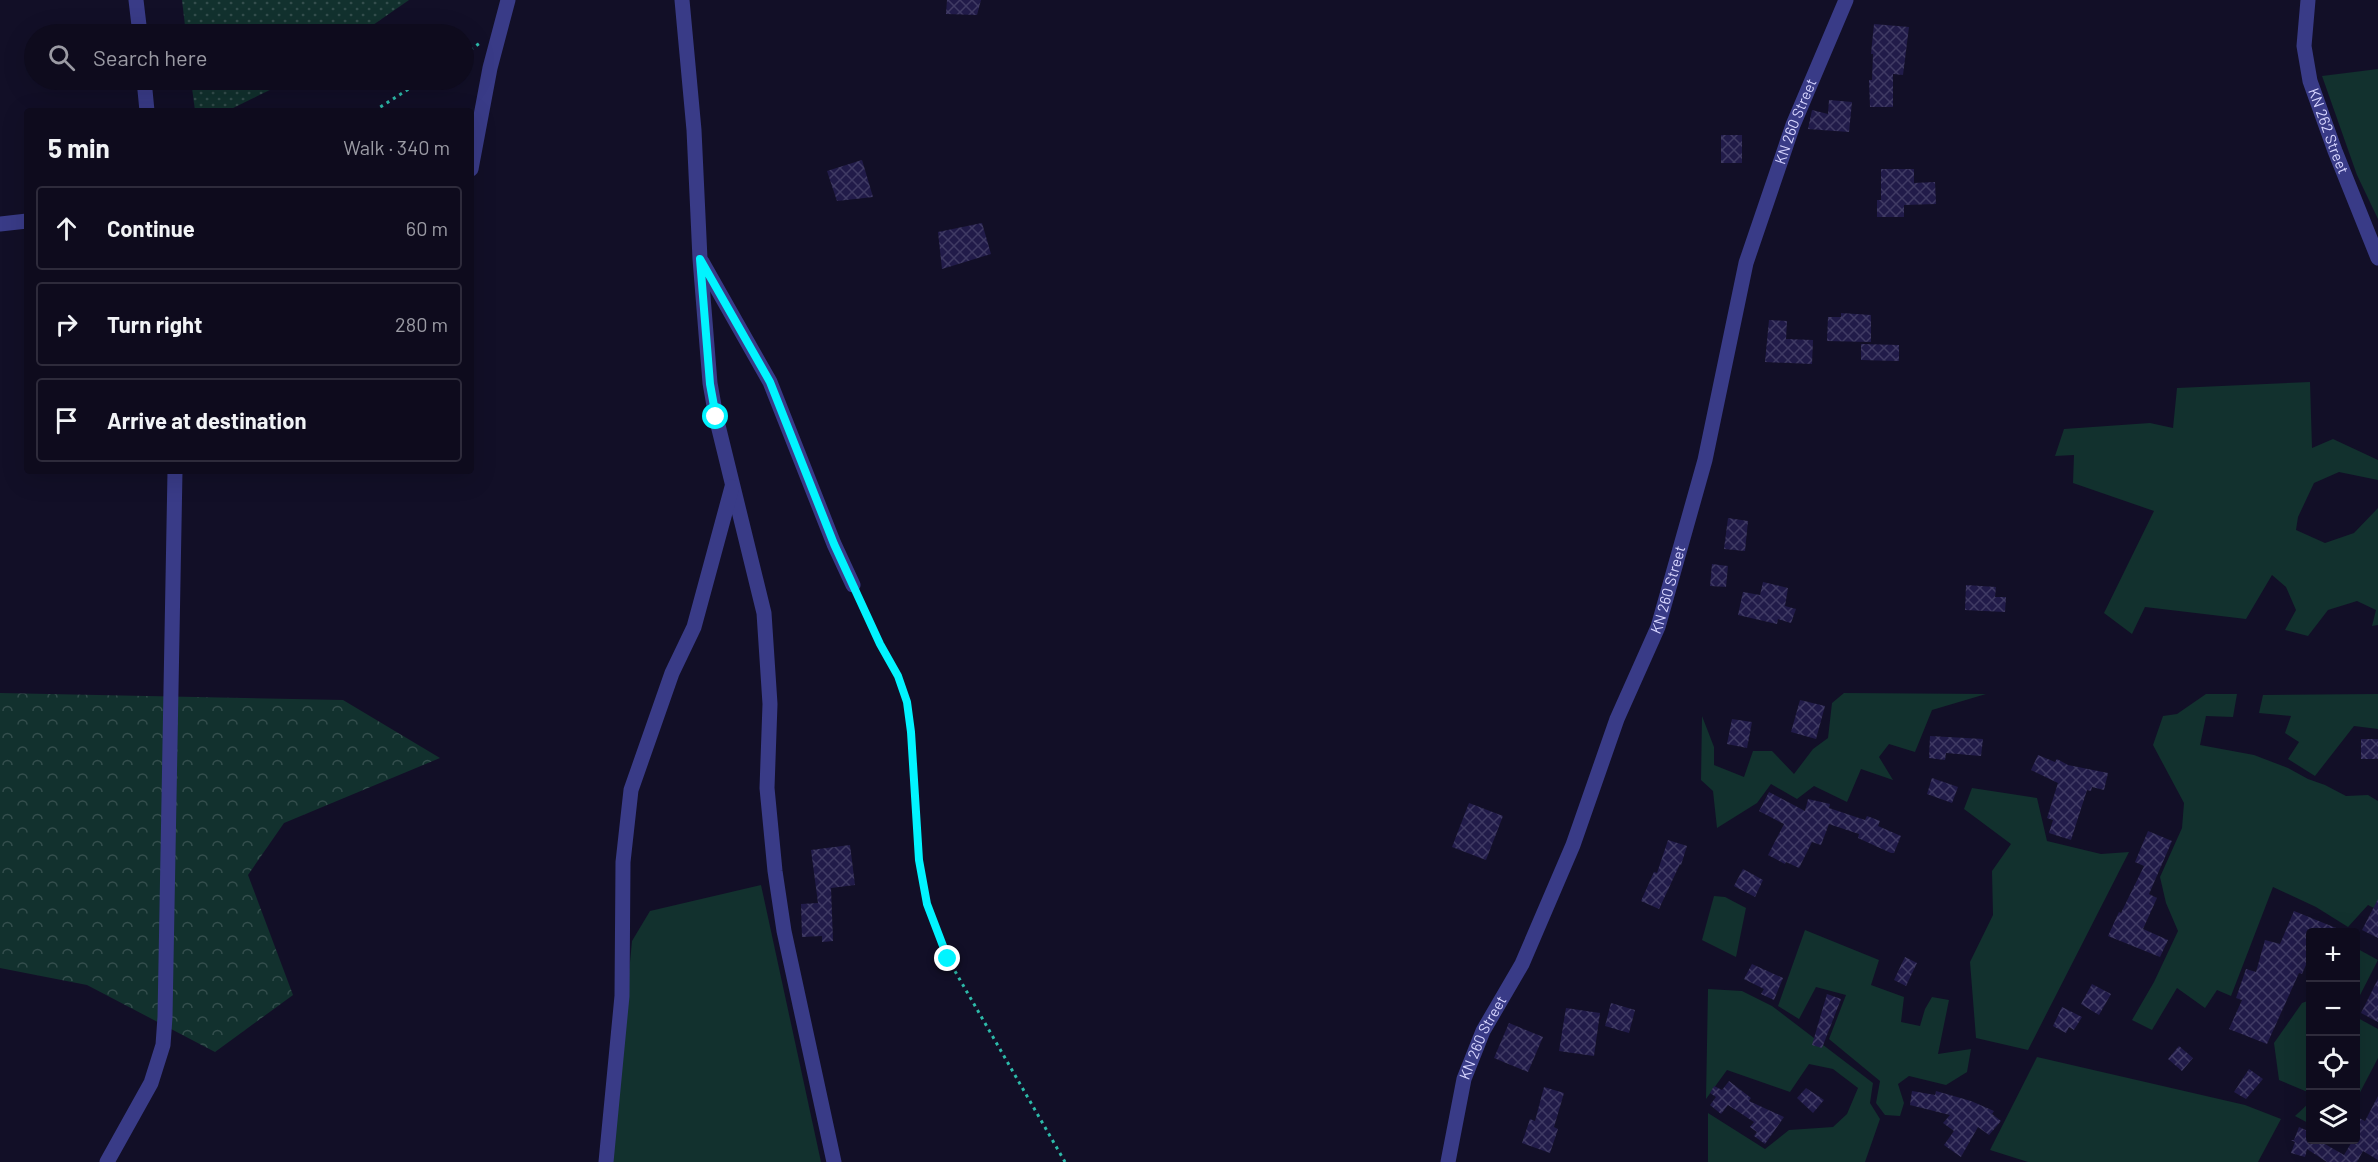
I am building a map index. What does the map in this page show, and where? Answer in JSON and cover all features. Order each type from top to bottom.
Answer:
[{"type":"street","points":[[136,0],[139,24]]},
{"type":"street","points":[[474,153],[490,68],[508,0]]},
{"type":"street","points":[[682,0],[694,130],[700,259],[710,384],[764,614],[770,704],[767,788],[775,871],[784,931],[834,1162]]},
{"type":"street","name":"KN 260 Street","points":[[1448,1162],[1464,1079],[1483,1031],[1522,964],[1573,845],[1617,718],[1658,627],[1706,460],[1746,262],[1793,125],[1846,0]]},
{"type":"street","name":"KN 262 Street","points":[[2308,0],[2304,46],[2310,81],[2378,258]]},
{"type":"street","points":[[145,90],[147,108]]},
{"type":"street","points":[[0,224],[24,221]]},
{"type":"street","points":[[700,259],[770,382],[834,544],[853,585]]},
{"type":"street","points":[[107,1162],[151,1083],[163,1045],[175,474]]},
{"type":"street","points":[[606,1162],[622,996],[623,862],[631,790],[672,674],[694,627],[732,485]]},
{"type":"path","points":[[379,108],[407,90]]},
{"type":"path","points":[[853,585],[880,644],[898,676],[907,702],[919,860],[927,904],[948,959],[1065,1162]]},
{"type":"green space","points":[[182,0],[409,0],[374,24],[185,24]]},
{"type":"green space","points":[[2378,69],[2378,219],[2357,175],[2322,76]]},
{"type":"green space","points":[[192,90],[270,90],[233,108],[195,108]]},
{"type":"green space","points":[[2310,382],[2312,448],[2333,439],[2378,460],[2378,480],[2339,472],[2314,483],[2298,517],[2296,530],[2325,543],[2354,533],[2378,508],[2378,625],[2372,626],[2376,610],[2357,601],[2328,610],[2308,636],[2285,630],[2296,610],[2286,587],[2272,575],[2246,619],[2145,607],[2132,634],[2104,613],[2154,511],[2073,483],[2074,455],[2055,456],[2064,429],[2150,423],[2173,428],[2177,388]]},
{"type":"green space","points":[[0,693],[343,700],[440,758],[284,823],[248,875],[293,995],[215,1052],[87,985],[0,968]]},
{"type":"green space","points":[[1844,693],[1986,694],[1932,710],[1915,752],[1889,744],[1879,757],[1893,780],[1861,769],[1847,802],[1814,786],[1797,799],[1771,784],[1757,803],[1717,828],[1713,791],[1701,780],[1702,716],[1714,747],[1714,765],[1744,777],[1753,751],[1772,751],[1794,774],[1813,749],[1828,738],[1832,703]]},
{"type":"green space","points":[[2206,694],[2237,694],[2233,717],[2206,716],[2200,745],[2254,755],[2288,768],[2346,796],[2368,795],[2378,801],[2378,910],[2368,905],[2348,927],[2316,907],[2273,887],[2231,996],[2217,990],[2205,1008],[2177,988],[2152,1030],[2132,1020],[2154,982],[2178,931],[2166,903],[2160,877],[2182,828],[2184,803],[2153,745],[2163,716],[2177,714]]},
{"type":"green space","points":[[2378,694],[2378,729],[2354,726],[2315,776],[2288,759],[2299,742],[2285,733],[2291,716],[2259,713],[2263,695]]},
{"type":"green space","points":[[1972,788],[2037,798],[2047,841],[2101,854],[2129,852],[2028,1050],[1976,1038],[1970,962],[1993,915],[1992,871],[2011,844],[1964,809]]},
{"type":"green space","points":[[761,885],[821,1162],[611,1162],[632,941],[650,911]]},
{"type":"green space","points":[[1714,896],[1725,897],[1746,908],[1736,957],[1702,940]]},
{"type":"green space","points":[[1805,930],[1879,960],[1871,985],[1904,997],[1901,1022],[1920,1026],[1925,1009],[1932,997],[1949,1000],[1938,1054],[1971,1049],[1967,1072],[1946,1085],[1909,1076],[1898,1084],[1904,1103],[1900,1116],[1885,1115],[1876,1103],[1880,1081],[1829,1039],[1846,995],[1816,987],[1799,1019],[1778,1006]]},
{"type":"green space","points":[[2360,950],[2378,960],[2360,995]]},
{"type":"green space","points":[[1708,989],[1742,991],[1772,1006],[1873,1083],[1870,1103],[1880,1119],[1865,1162],[1708,1162],[1708,1113],[1765,1149],[1789,1130],[1833,1127],[1847,1114],[1858,1088],[1833,1069],[1809,1064],[1790,1092],[1727,1070],[1706,1099]]},
{"type":"green space","points":[[2306,1002],[2306,1091],[2279,1080],[2274,1043],[2302,1003]]},
{"type":"green space","points":[[2360,1019],[2378,1029],[2378,1058],[2360,1092]]},
{"type":"green space","points":[[2037,1057],[2245,1105],[2281,1119],[2258,1162],[2028,1162],[1990,1150]]},
{"type":"green space","points":[[2306,1106],[2306,1122],[2295,1116]]},
{"type":"building","points":[[947,0],[981,0],[977,15],[946,14]]},
{"type":"building","points":[[1874,24],[1909,27],[1903,75],[1893,74],[1893,107],[1870,107],[1869,80],[1872,80],[1873,54],[1871,54]]},
{"type":"building","points":[[1829,100],[1852,102],[1849,132],[1808,129],[1812,110],[1828,114]]},
{"type":"building","points":[[1721,135],[1742,135],[1742,163],[1721,163]]},
{"type":"building","points":[[862,160],[873,197],[837,201],[827,171]]},
{"type":"building","points":[[1881,169],[1914,169],[1914,183],[1935,182],[1936,204],[1904,205],[1904,217],[1877,217],[1877,200],[1881,200]]},
{"type":"building","points":[[982,223],[991,254],[942,269],[938,232]]},
{"type":"building","points":[[1841,313],[1871,315],[1871,342],[1827,341],[1828,317],[1841,317]]},
{"type":"building","points":[[1769,320],[1787,321],[1786,339],[1813,340],[1812,364],[1765,362]]},
{"type":"building","points":[[1861,344],[1899,345],[1899,361],[1861,360]]},
{"type":"building","points":[[1728,518],[1748,521],[1745,551],[1724,549]]},
{"type":"building","points":[[1712,564],[1728,566],[1726,587],[1710,586]]},
{"type":"building","points":[[1763,582],[1788,588],[1785,606],[1796,609],[1791,623],[1778,619],[1777,624],[1738,615],[1743,592],[1760,595]]},
{"type":"building","points":[[1966,585],[1996,587],[1995,597],[2006,597],[2005,612],[1965,610]]},
{"type":"building","points":[[1800,700],[1825,706],[1816,739],[1791,732]]},
{"type":"building","points":[[1732,719],[1752,722],[1747,748],[1727,744]]},
{"type":"building","points":[[1930,736],[1983,739],[1981,756],[1946,753],[1945,760],[1929,758]]},
{"type":"building","points":[[2361,739],[2378,739],[2378,759],[2361,759]]},
{"type":"building","points":[[2038,755],[2055,762],[2057,759],[2068,765],[2108,773],[2104,790],[2092,787],[2091,791],[2087,790],[2071,840],[2049,833],[2053,820],[2047,818],[2058,783],[2031,770]]},
{"type":"building","points":[[1932,778],[1958,787],[1952,803],[1927,794]]},
{"type":"building","points":[[1769,792],[1805,811],[1808,799],[1830,804],[1829,808],[1865,820],[1867,816],[1880,821],[1878,826],[1901,836],[1894,853],[1891,853],[1858,838],[1859,834],[1829,824],[1821,845],[1812,842],[1799,868],[1786,862],[1785,864],[1768,855],[1784,824],[1759,811]]},
{"type":"building","points":[[1469,803],[1503,816],[1486,860],[1452,847]]},
{"type":"building","points":[[2148,831],[2172,841],[2149,894],[2157,898],[2143,929],[2168,940],[2160,957],[2108,936],[2144,866],[2135,862]]},
{"type":"building","points":[[1668,840],[1687,846],[1681,865],[1659,909],[1641,901],[1654,872],[1657,873]]},
{"type":"building","points":[[850,845],[855,885],[831,888],[833,941],[822,942],[822,936],[802,937],[801,904],[818,903],[811,850]]},
{"type":"building","points":[[1743,869],[1763,880],[1755,897],[1734,886]]},
{"type":"building","points":[[2378,899],[2378,938],[2362,930]]},
{"type":"building","points":[[2294,911],[2336,928],[2306,928],[2306,965],[2302,974],[2299,973],[2267,1044],[2229,1029],[2242,1000],[2236,998],[2246,969],[2256,972],[2265,940],[2280,944]]},
{"type":"building","points":[[1905,957],[1917,963],[1906,986],[1894,980]]},
{"type":"building","points":[[1752,964],[1783,978],[1774,1000],[1761,994],[1764,989],[1744,979]]},
{"type":"building","points":[[2378,979],[2378,1022],[2361,1013]]},
{"type":"building","points":[[2092,984],[2111,994],[2099,1015],[2081,1004]]},
{"type":"building","points":[[1827,994],[1841,999],[1822,1048],[1812,1045]]},
{"type":"building","points":[[1611,1003],[1635,1010],[1629,1033],[1605,1026]]},
{"type":"building","points":[[2062,1007],[2082,1017],[2074,1030],[2069,1027],[2066,1033],[2053,1026]]},
{"type":"building","points":[[1566,1008],[1600,1013],[1594,1056],[1559,1051]]},
{"type":"building","points":[[1509,1023],[1543,1037],[1528,1072],[1494,1058]]},
{"type":"building","points":[[2179,1046],[2193,1058],[2182,1071],[2168,1059]]},
{"type":"building","points":[[2249,1069],[2263,1079],[2246,1099],[2234,1092]]},
{"type":"building","points":[[1729,1081],[1751,1098],[1749,1101],[1784,1117],[1765,1144],[1754,1136],[1757,1132],[1750,1127],[1754,1122],[1728,1105],[1721,1114],[1710,1105],[1716,1097],[1710,1093],[1714,1086],[1722,1090]]},
{"type":"building","points":[[1544,1087],[1564,1093],[1554,1127],[1558,1129],[1550,1153],[1522,1143],[1530,1119],[1535,1121]]},
{"type":"building","points":[[1806,1088],[1824,1100],[1813,1113],[1797,1098]]},
{"type":"building","points":[[1912,1091],[1935,1095],[1936,1091],[1971,1101],[1994,1111],[1992,1114],[2001,1121],[1989,1135],[1978,1127],[1961,1157],[1944,1145],[1954,1131],[1943,1123],[1950,1115],[1910,1105]]},
{"type":"building","points":[[2378,1096],[2378,1160],[2363,1151],[2357,1162],[2327,1162],[2307,1149],[2305,1157],[2291,1153],[2295,1142],[2291,1140],[2294,1140],[2299,1127],[2306,1130],[2306,1144],[2325,1144],[2344,1155],[2351,1144],[2360,1144],[2360,1118],[2365,1121]]},
{"type":"route","points":[[716,417],[710,384],[700,259],[770,382],[834,544],[880,644],[898,676],[907,702],[911,732],[919,860],[927,904],[948,959]]}]
